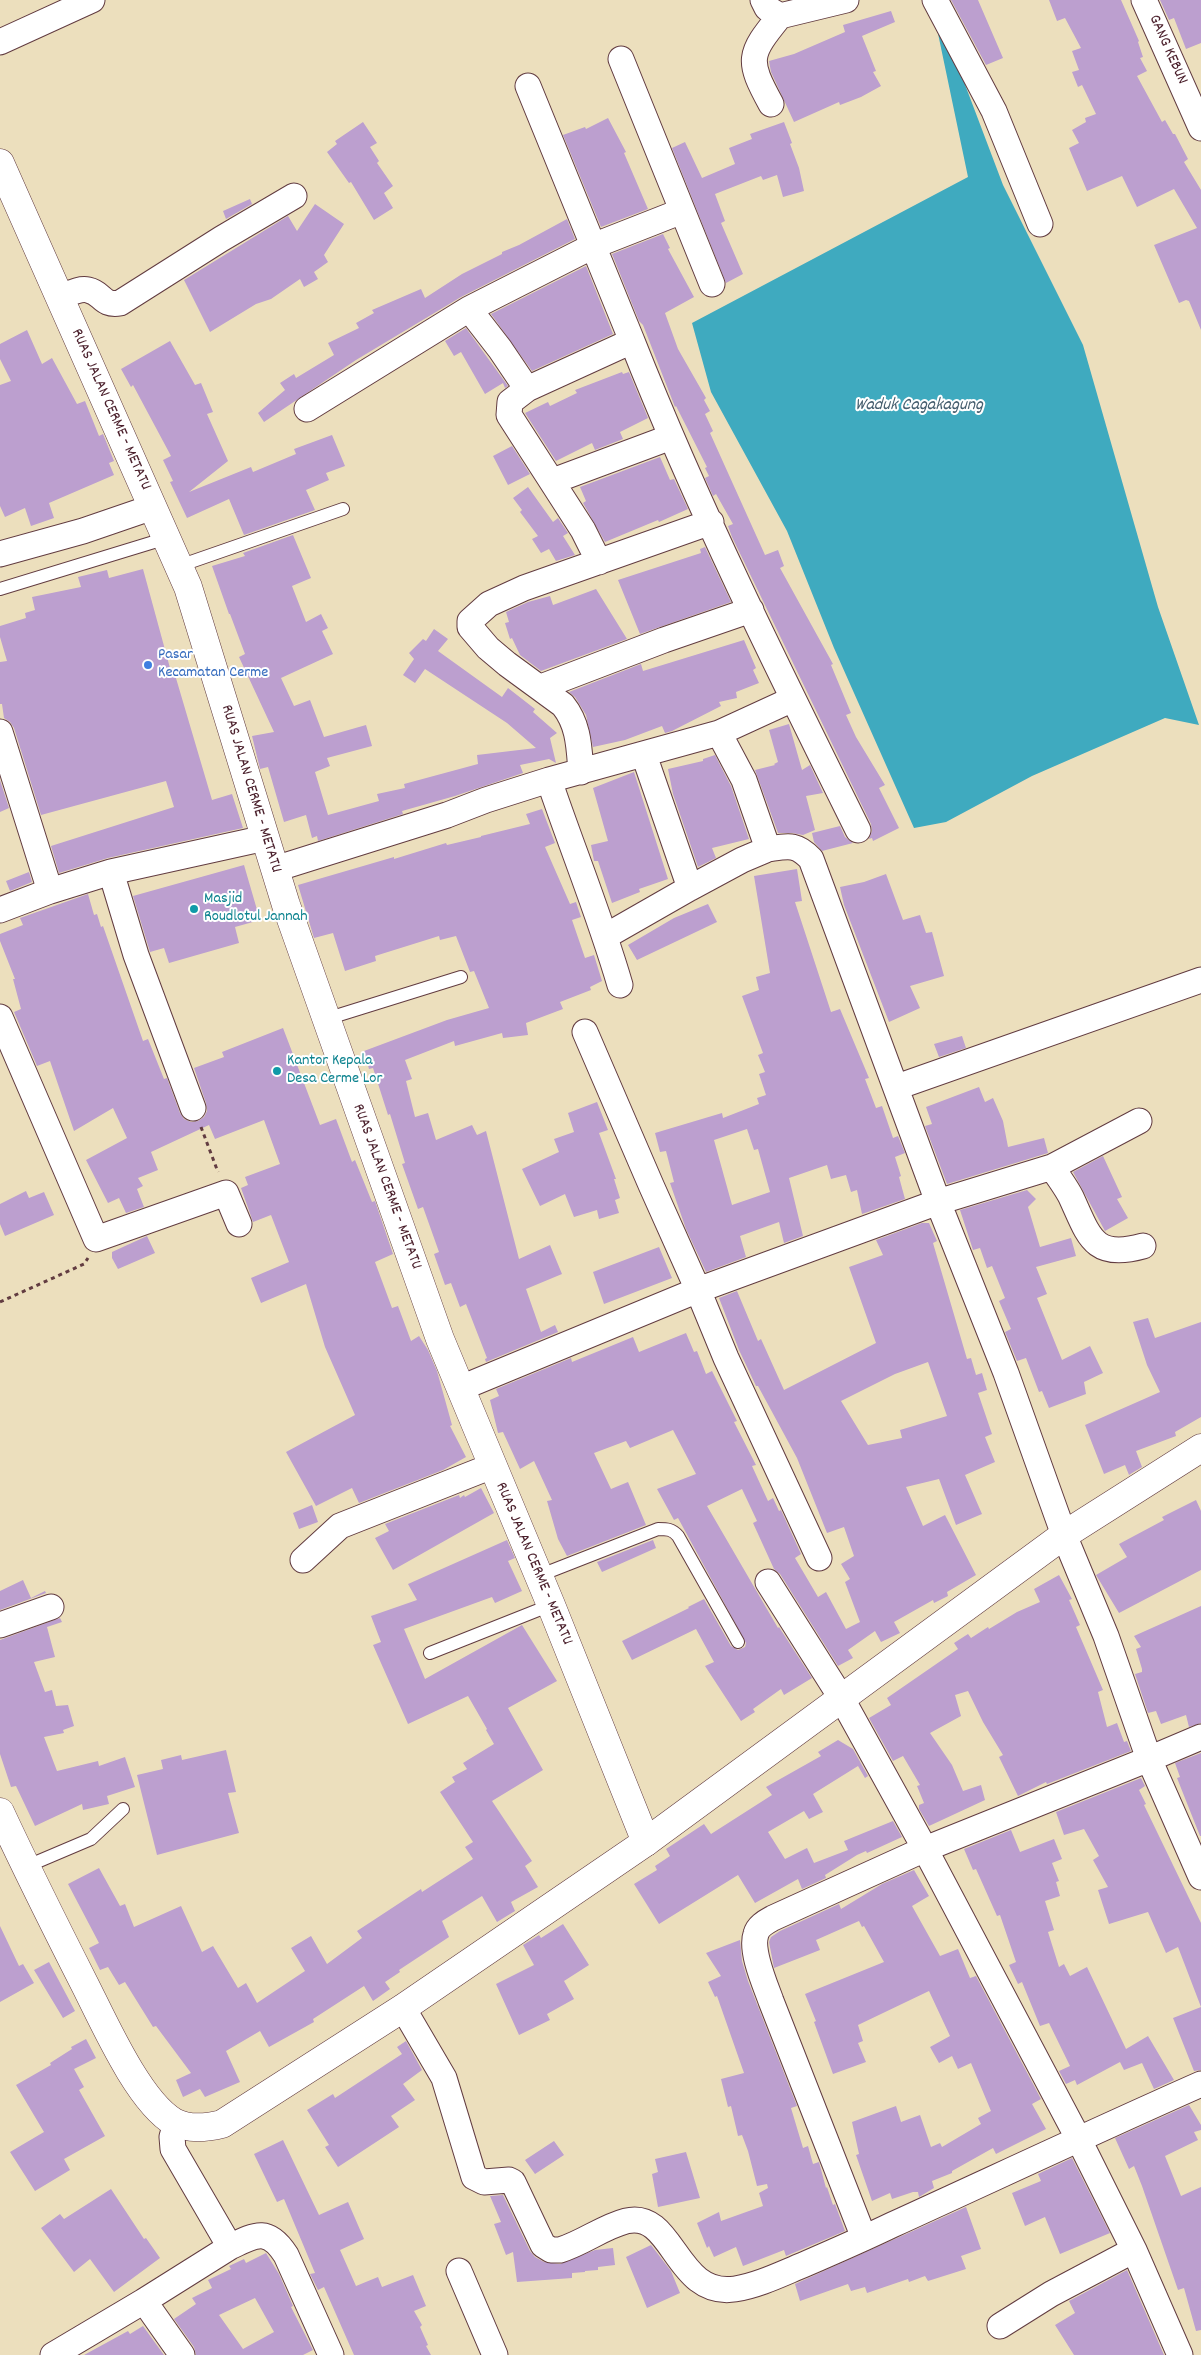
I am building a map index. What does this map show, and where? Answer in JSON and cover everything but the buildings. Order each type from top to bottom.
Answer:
[{"type":"main road","name":"RUAS JALAN CERME - METATU","points":[[0,163],[188,587],[275,869],[326,1019],[440,1339],[551,1605],[646,1842]]},
{"type":"main road","points":[[0,1812],[25,1867],[124,2062],[154,2103],[176,2123],[202,2129],[222,2124],[403,2008],[646,1842],[1064,1535],[1201,1448]]},
{"type":"street","points":[[0,42],[92,0]]},
{"type":"street","points":[[771,104],[758,79],[753,64],[772,8],[796,14],[846,0]]},
{"type":"street","points":[[936,0],[994,111],[1040,224]]},
{"type":"street","name":"GANG KEBUN","points":[[1144,0],[1201,128]]},
{"type":"street","points":[[621,58],[712,284]]},
{"type":"street","points":[[528,86],[671,437],[793,699],[858,830]]},
{"type":"street","points":[[60,297],[81,290],[89,290],[96,293],[105,302],[112,304],[120,303],[221,239],[294,196]]},
{"type":"street","points":[[307,409],[469,309],[593,246],[682,211]]},
{"type":"street","points":[[469,309],[500,349],[527,389]]},
{"type":"street","points":[[600,562],[584,530],[509,414],[510,402],[527,389],[632,341]]},
{"type":"street","points":[[553,481],[671,437]]},
{"type":"street","points":[[0,554],[83,531],[153,506]]},
{"type":"street","points":[[581,772],[574,721],[563,705],[488,648],[470,627],[470,621],[489,604],[515,592],[711,522]]},
{"type":"street","points":[[541,687],[664,640],[751,610]]},
{"type":"street","points":[[275,869],[447,815],[486,800],[549,780],[719,733],[793,699]]},
{"type":"street","points":[[0,732],[50,891]]},
{"type":"street","points":[[719,733],[744,780],[768,849]]},
{"type":"street","points":[[644,755],[690,888]]},
{"type":"street","points":[[549,780],[580,872],[606,936],[620,985]]},
{"type":"street","points":[[0,910],[50,891],[111,872],[265,838]]},
{"type":"street","points":[[606,936],[742,860],[768,849],[788,846],[801,848],[811,859],[938,1202],[1006,1373],[1064,1535],[1106,1636],[1149,1758],[1201,1877]]},
{"type":"street","points":[[111,872],[136,955],[193,1108]]},
{"type":"street","points":[[897,1087],[1201,980]]},
{"type":"street","points":[[0,1017],[96,1239],[226,1193],[239,1224]]},
{"type":"street","points":[[585,1032],[726,1358],[819,1558]]},
{"type":"street","points":[[461,1388],[698,1290],[938,1202],[1052,1167],[1139,1121]]},
{"type":"street","points":[[1052,1167],[1069,1194],[1087,1233],[1097,1244],[1109,1249],[1123,1251],[1143,1246]]},
{"type":"street","points":[[303,1560],[340,1526],[492,1466]]},
{"type":"street","points":[[768,1582],[842,1699],[925,1849],[1078,2138],[1134,2250],[1180,2355]]},
{"type":"street","points":[[0,1625],[52,1607]]},
{"type":"street","points":[[864,2238],[758,1965],[754,1940],[756,1932],[762,1925],[773,1918],[925,1849],[1201,1737]]},
{"type":"street","points":[[403,2008],[444,2078],[474,2177],[484,2182],[505,2180],[513,2182],[539,2238],[551,2250],[568,2247],[626,2221],[643,2221],[659,2231],[693,2276],[706,2286],[719,2290],[735,2289],[761,2282],[864,2238],[1078,2138],[1201,2084]]},
{"type":"street","points":[[176,2123],[172,2137],[173,2149],[230,2247]]},
{"type":"street","points":[[54,2355],[230,2247],[260,2235],[268,2236],[277,2242],[286,2255],[332,2355]]},
{"type":"street","points":[[1000,2326],[1051,2294],[1134,2250]]},
{"type":"street","points":[[459,2271],[495,2355]]},
{"type":"street","points":[[144,2301],[182,2355]]},
{"type":"lane","points":[[179,566],[343,509]]},
{"type":"lane","points":[[0,589],[167,538]]},
{"type":"lane","points":[[326,1019],[461,976]]},
{"type":"lane","points":[[538,1576],[658,1529],[668,1529],[674,1531],[678,1536],[738,1642]]},
{"type":"lane","points":[[430,1654],[551,1605]]},
{"type":"lane","points":[[25,1867],[91,1839],[123,1809]]},
{"type":"path","points":[[193,1108],[226,1193]]},
{"type":"path","points":[[0,1302],[84,1264]]},
{"type":"water","name":"Waduk Cagakagung","points":[[931,0],[933,0],[1003,185],[1083,345],[1158,607],[1199,725],[1165,718],[1032,776],[946,822],[914,828],[834,648],[787,531],[711,392],[692,323],[968,177]]},
{"type":"place","name":"Pasar Kecamatan Cerme","points":[[148,665]]},
{"type":"place","name":"Masjid Roudlotul Jannah","points":[[194,909]]},
{"type":"place","name":"Kantor Kepala Desa Cerme Lor","points":[[277,1071]]}]
